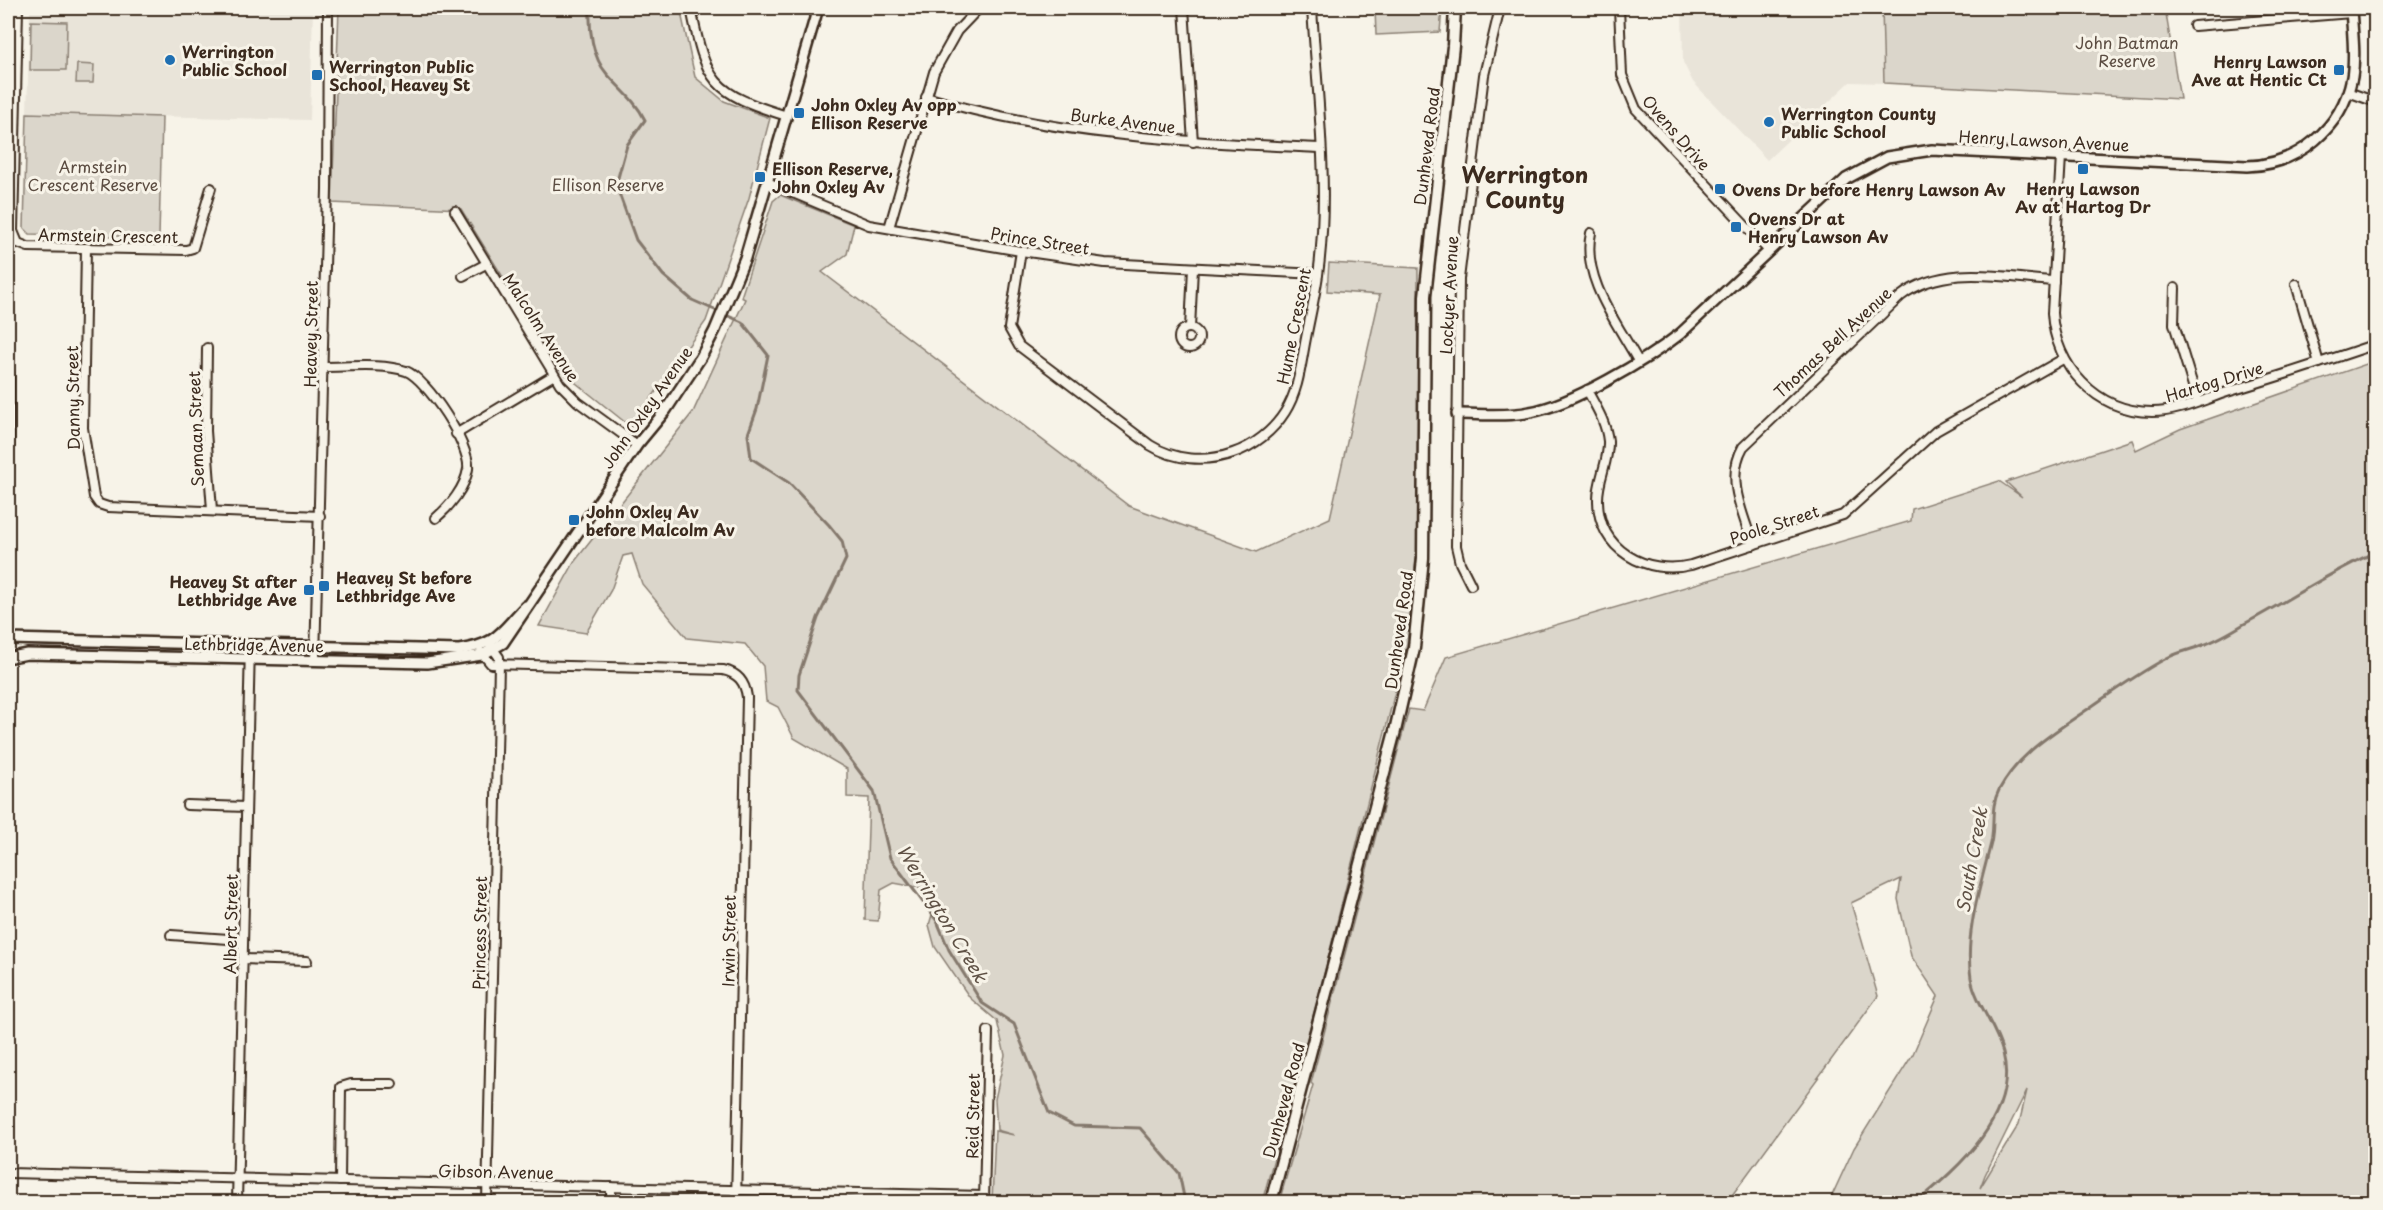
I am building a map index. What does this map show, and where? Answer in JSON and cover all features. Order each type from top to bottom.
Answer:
[{"type":"main road","name":"Dunheved Road","points":[[1271,1203],[1395,731],[1414,648],[1423,558],[1425,296],[1453,46],[1455,8]]},
{"type":"main road","name":"Dunheved Road","points":[[1453,46],[1461,8]]},
{"type":"street","name":"Armstein Crescent","points":[[18,8],[11,149],[14,231],[18,243],[28,247],[177,251],[193,248],[212,188]]},
{"type":"street","name":"Heavey Street","points":[[315,660],[323,367],[328,8]]},
{"type":"street","points":[[691,8],[701,58],[719,85],[740,101],[787,116]]},
{"type":"street","name":"John Oxley Avenue","points":[[486,649],[513,632],[530,602],[637,445],[680,390],[716,330],[745,258],[818,8]]},
{"type":"street","points":[[888,228],[927,97],[943,52],[961,26],[979,8]]},
{"type":"street","points":[[1184,8],[1193,142]]},
{"type":"street","name":"Hume Crescent","points":[[1021,251],[1009,320],[1014,341],[1150,445],[1170,454],[1192,458],[1215,458],[1244,448],[1269,432],[1284,413],[1297,384],[1318,274],[1322,190],[1312,8]]},
{"type":"street","name":"Lockyer Avenue","points":[[1471,585],[1460,563],[1456,546],[1459,279],[1484,75],[1500,8]]},
{"type":"street","name":"Ovens Drive","points":[[1619,8],[1622,75],[1636,109],[1768,250]]},
{"type":"street","points":[[2194,26],[2351,10]]},
{"type":"street","name":"Henry Lawson Avenue","points":[[1457,414],[1530,412],[1557,405],[1638,361],[1680,334],[1846,179],[1887,158],[1932,150],[2247,166],[2271,163],[2295,154],[2318,138],[2335,117],[2348,92],[2353,66],[2351,10]]},
{"type":"street","points":[[2348,92],[2376,102]]},
{"type":"street","name":"Burke Avenue","points":[[927,97],[979,113],[1126,137],[1320,148]]},
{"type":"street","name":"Hartog Drive","points":[[2061,156],[2053,323],[2063,359],[2087,388],[2122,408],[2160,412],[2198,402],[2376,344]]},
{"type":"street","name":"Prince Street","points":[[767,182],[869,225],[1021,251],[1095,262],[1318,274]]},
{"type":"street","name":"Malcolm Avenue","points":[[454,211],[554,375],[578,402],[637,445]]},
{"type":"street","points":[[1591,233],[1588,254],[1595,278],[1638,361]]},
{"type":"street","name":"Danny Street","points":[[86,248],[83,428],[94,497],[99,504],[108,507],[320,516]]},
{"type":"street","name":"Malcolm Avenue","points":[[463,276],[486,264]]},
{"type":"street","points":[[1190,328],[1193,268]]},
{"type":"street","name":"Thomas Bell Avenue","points":[[1753,545],[1735,484],[1735,468],[1743,447],[1901,296],[1918,285],[1944,276],[2054,281]]},
{"type":"street","points":[[2295,284],[2319,363]]},
{"type":"street","points":[[2175,288],[2174,324],[2198,402]]},
{"type":"street","name":"Semaan Street","points":[[207,348],[206,431],[212,510]]},
{"type":"street","name":"Poole Street","points":[[1587,390],[1602,418],[1608,441],[1598,490],[1599,512],[1607,535],[1619,550],[1646,566],[1669,569],[1753,545],[1843,515],[1941,428],[2063,359]]},
{"type":"street","points":[[323,367],[392,369],[412,374],[432,394],[466,452],[467,472],[454,500],[436,518]]},
{"type":"street","points":[[8,374],[8,464]]},
{"type":"street","points":[[456,434],[554,375]]},
{"type":"street","points":[[8,638],[14,648],[10,659]]},
{"type":"street","name":"Lethbridge Avenue","points":[[8,638],[432,651],[486,649]]},
{"type":"street","name":"Albert Street","points":[[237,1203],[250,646]]},
{"type":"street","points":[[486,649],[486,661],[499,664]]},
{"type":"street","name":"Lethbridge Avenue","points":[[10,659],[27,654],[427,663],[486,649]]},
{"type":"street","name":"Princess Street","points":[[486,649],[499,657],[487,1203]]},
{"type":"street","name":"Irwin Street","points":[[499,664],[723,670],[742,680],[747,696],[736,1203]]},
{"type":"street","points":[[187,805],[246,807]]},
{"type":"street","points":[[171,935],[243,940]]},
{"type":"street","points":[[243,959],[307,961]]},
{"type":"street","name":"Reid Street","points":[[984,1199],[988,1031]]},
{"type":"street","points":[[340,1181],[341,1087],[351,1084],[392,1084]]},
{"type":"street","name":"Gibson Avenue","points":[[8,1173],[736,1190],[984,1199]]},
{"type":"street","points":[[611,1187],[611,1203]]},
{"type":"shaded area","name":"Werrington Public School","points":[[30,8],[313,8],[310,120],[27,113]]},
{"type":"shaded area","name":"Werrington County Public School","points":[[1682,8],[1882,8],[1884,83],[1850,82],[1767,160],[1693,82],[1683,62]]},
{"type":"green space","name":"Ellison Reserve","points":[[339,8],[680,8],[695,77],[724,101],[770,118],[749,198],[706,321],[631,427],[561,371],[461,209],[332,203]]},
{"type":"green space","points":[[1375,8],[1442,8],[1440,32],[1376,35]]},
{"type":"green space","name":"John Batman Reserve","points":[[1882,8],[2165,8],[2180,99],[1884,83]]},
{"type":"green space","points":[[31,21],[67,22],[66,70],[30,70]]},
{"type":"green space","points":[[77,64],[94,65],[93,83],[76,83]]},
{"type":"green space","name":"Armstein Crescent Reserve","points":[[27,113],[162,117],[159,237],[30,234],[24,228]]},
{"type":"green space","points":[[780,195],[854,225],[847,254],[822,272],[1129,506],[1256,552],[1330,518],[1380,295],[1327,291],[1329,263],[1418,268],[1417,549],[1407,644],[1317,1002],[1262,1202],[992,1202],[995,1131],[1014,1135],[997,1130],[995,1099],[1005,1055],[997,1021],[970,998],[935,947],[929,925],[934,908],[921,888],[894,883],[881,890],[878,921],[865,920],[869,798],[847,797],[847,769],[794,738],[778,707],[766,701],[763,666],[745,644],[687,638],[642,584],[632,554],[623,556],[611,590],[586,633],[539,626],[575,561],[693,412],[745,299],[741,297],[773,201]]},
{"type":"green space","points":[[2375,361],[2375,1202],[1829,1202],[1854,1148],[1913,1054],[1938,996],[1911,956],[1898,899],[1901,879],[1851,903],[1878,996],[1727,1202],[1279,1202],[1313,1085],[1311,1083],[1409,709],[1423,711],[1446,657],[1911,521],[1912,509],[1999,481],[2022,497],[2006,482],[2132,440],[2136,450],[2180,429]],"holes":[[[2027,1090],[2019,1124],[1980,1188]]]},
{"type":"waterway","name":"Werrington Creek","points":[[590,8],[591,34],[598,59],[607,74],[628,96],[645,120],[627,145],[616,185],[636,240],[663,275],[692,300],[742,322],[768,355],[757,409],[748,434],[751,458],[789,483],[842,541],[846,559],[818,618],[799,675],[798,690],[874,791],[890,858],[937,921],[949,950],[982,1003],[1014,1024],[1049,1113],[1074,1126],[1140,1128],[1179,1173],[1185,1202]]},
{"type":"waterway","name":"South Creek","points":[[1917,1202],[1950,1173],[1982,1138],[2002,1098],[2006,1076],[2003,1053],[1974,988],[1969,962],[1972,927],[1978,892],[1991,843],[1996,796],[2007,777],[2026,755],[2049,736],[2144,671],[2179,653],[2219,638],[2376,552]]},
{"type":"place","name":"Werrington Public School","points":[[170,60]]},
{"type":"place","name":"Henry Lawson Ave at Hentic Ct","points":[[2339,70]]},
{"type":"place","name":"Werrington Public School, Heavey St","points":[[317,75]]},
{"type":"place","name":"John Oxley Av opp Ellison Reserve","points":[[799,113]]},
{"type":"place","name":"Werrington County Public School","points":[[1769,122]]},
{"type":"place","name":"Henry Lawson Av at Hartog Dr","points":[[2083,169]]},
{"type":"place","name":"Ellison Reserve, John Oxley Av","points":[[760,177]]},
{"type":"place","name":"Ovens Dr before Henry Lawson Av","points":[[1720,189]]},
{"type":"place","name":"Ovens Dr at Henry Lawson Av","points":[[1736,227]]},
{"type":"place","name":"John Oxley Av before Malcolm Av","points":[[574,520]]},
{"type":"place","name":"Heavey St before Lethbridge Ave","points":[[324,586]]},
{"type":"place","name":"Heavey St after Lethbridge Ave","points":[[309,590]]},
{"type":"district","name":"Werrington County","points":[[1525,186]]}]
